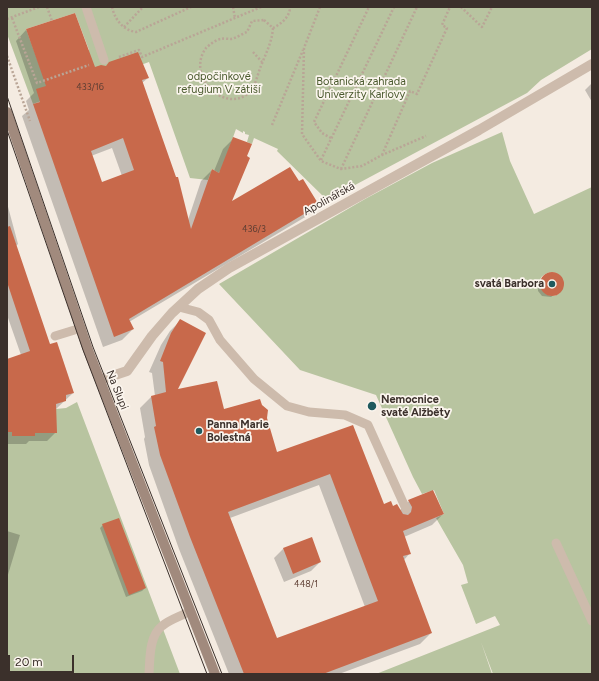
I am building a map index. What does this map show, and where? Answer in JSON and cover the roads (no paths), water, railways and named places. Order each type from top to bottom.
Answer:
[{"type":"street","name":"Apolinářská","points":[[100,380],[127,371],[152,336],[179,307],[198,289],[229,268],[479,130],[592,64]]},
{"type":"street","name":"Na Slupi","points":[[7,112],[100,380],[215,674]]},
{"type":"lane","points":[[86,7],[104,60]]},
{"type":"lane","points":[[179,307],[198,312],[209,320],[220,340],[254,379],[287,406],[309,412],[345,415],[368,425],[406,509]]},
{"type":"lane","points":[[55,336],[81,328]]},
{"type":"lane","points":[[556,543],[592,621]]},
{"type":"lane","points":[[149,674],[152,647],[156,633],[162,626],[190,611]]},
{"type":"tram line","points":[[7,96],[93,347],[222,674]]},
{"type":"tram line","points":[[7,130],[83,350],[207,674]]},
{"type":"place","name":"svatá Barbora","points":[[552,284]]},
{"type":"place","name":"Nemocnice svaté Alžběty","points":[[372,406]]},
{"type":"place","name":"Panna Marie Bolestná","points":[[199,431]]},
{"type":"park label","name":"odpočinkové refugium V zátiší","points":[[219,83]]},
{"type":"park label","name":"Botanická zahrada Univerzity Karlovy","points":[[361,88]]}]
